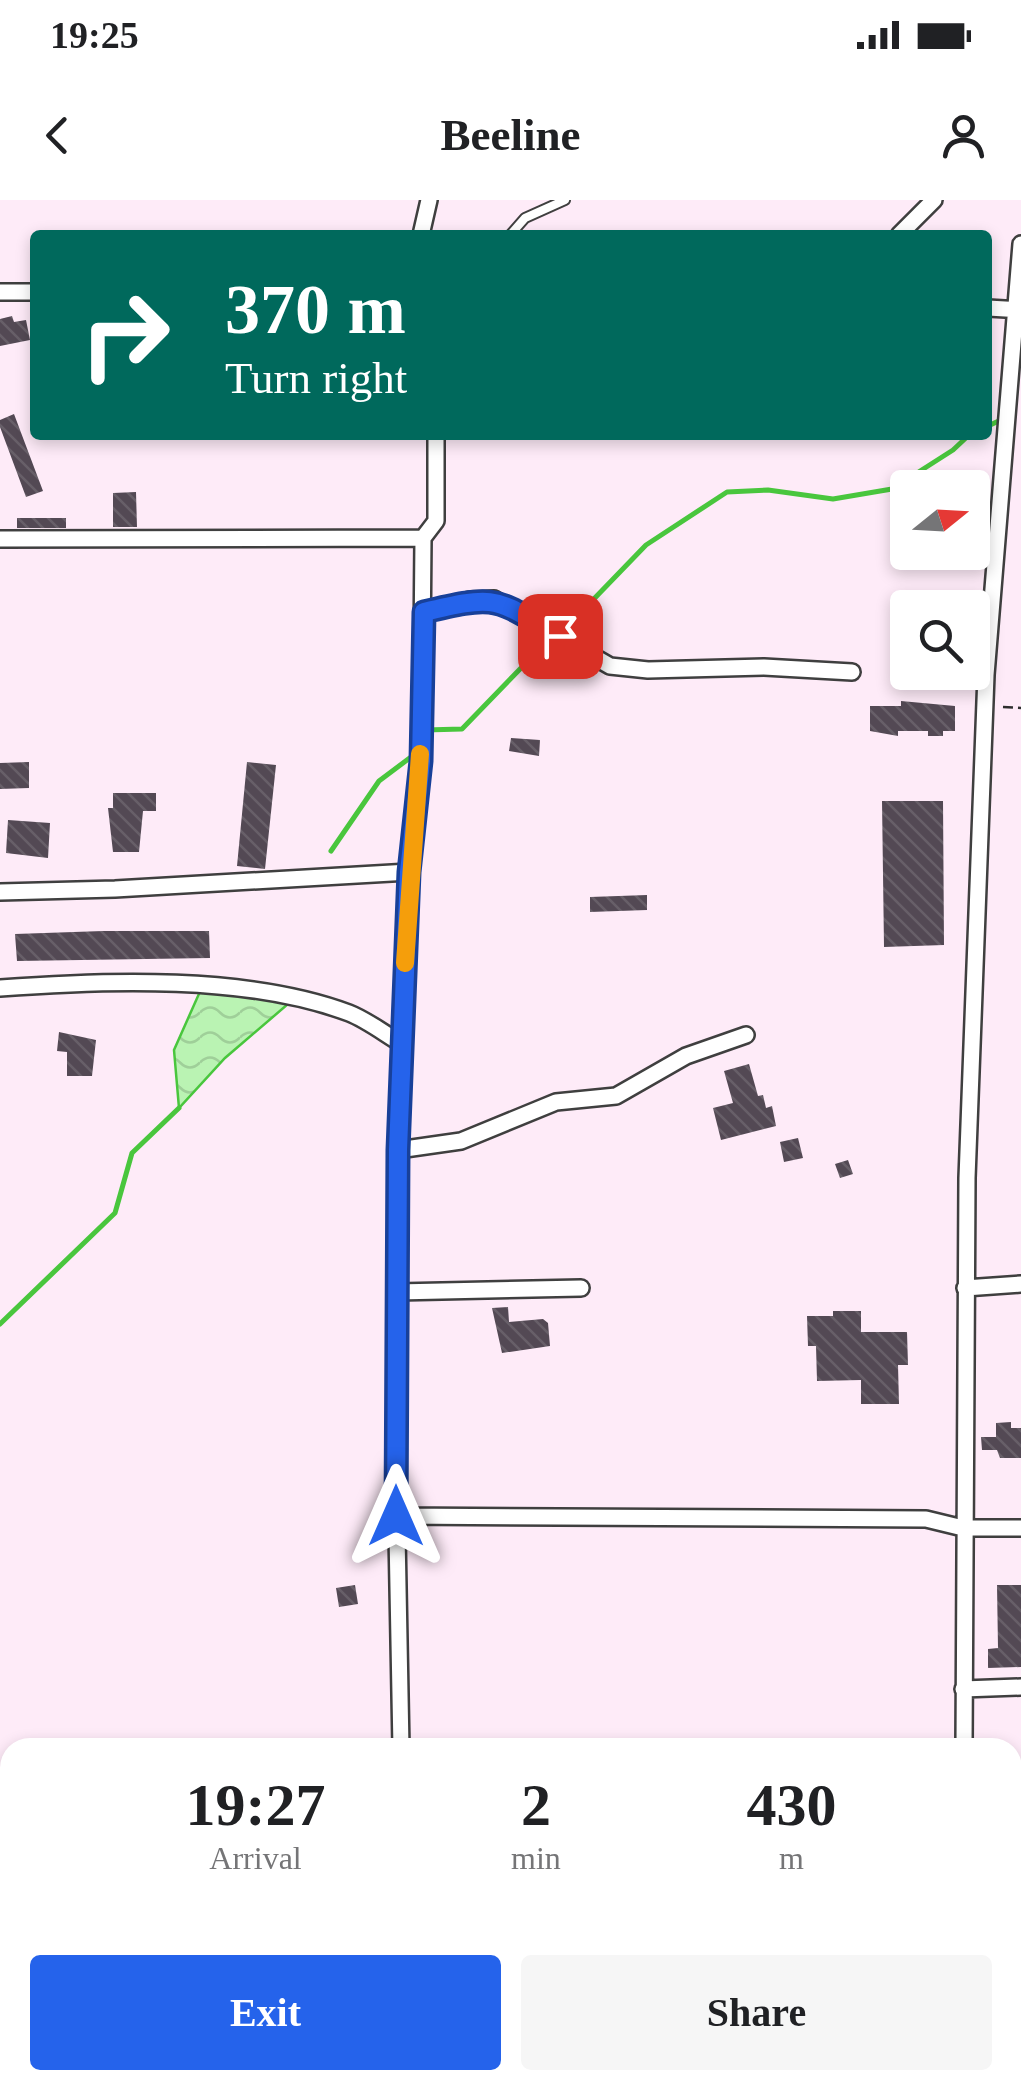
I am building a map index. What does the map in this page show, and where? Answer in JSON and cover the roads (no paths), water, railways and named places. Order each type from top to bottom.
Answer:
[{"type":"street","points":[[422,230],[429,200]]},
{"type":"street","points":[[904,230],[934,200]]},
{"type":"street","points":[[964,1738],[965,1288],[985,706],[1008,401],[1020,310],[1021,244]]},
{"type":"street","points":[[0,292],[30,292]]},
{"type":"street","points":[[992,308],[1020,310]]},
{"type":"street","points":[[401,1738],[396,1516],[398,1150],[409,872],[421,761],[423,538],[436,520],[436,440]]},
{"type":"street","points":[[0,539],[423,538]]},
{"type":"street","points":[[424,612],[470,600],[494,599],[610,666],[648,670],[764,667],[852,672]]},
{"type":"street","points":[[0,892],[115,890],[409,872]]},
{"type":"street","points":[[0,988],[202,987],[295,998],[352,1014],[402,1044]]},
{"type":"street","points":[[398,1150],[461,1141],[556,1102],[616,1096],[686,1056],[746,1035]]},
{"type":"street","points":[[965,1288],[1021,1284]]},
{"type":"street","points":[[397,1292],[581,1288]]},
{"type":"street","points":[[396,1516],[926,1518],[963,1528],[1021,1528]]},
{"type":"street","points":[[964,1689],[1021,1686]]},
{"type":"lane","points":[[514,230],[525,218],[565,200]]},
{"type":"water","points":[[202,987],[295,998],[225,1058],[179,1108],[174,1050]]},
{"type":"waterway","points":[[992,424],[1003,419]]},
{"type":"waterway","points":[[569,636],[589,604],[646,545],[727,492],[768,490],[833,499],[892,489],[964,440]]},
{"type":"waterway","points":[[425,730],[462,729],[522,667],[560,646]]},
{"type":"waterway","points":[[331,851],[379,781],[411,757],[415,746]]},
{"type":"waterway","points":[[0,1324],[115,1213],[132,1153],[179,1108]]}]
